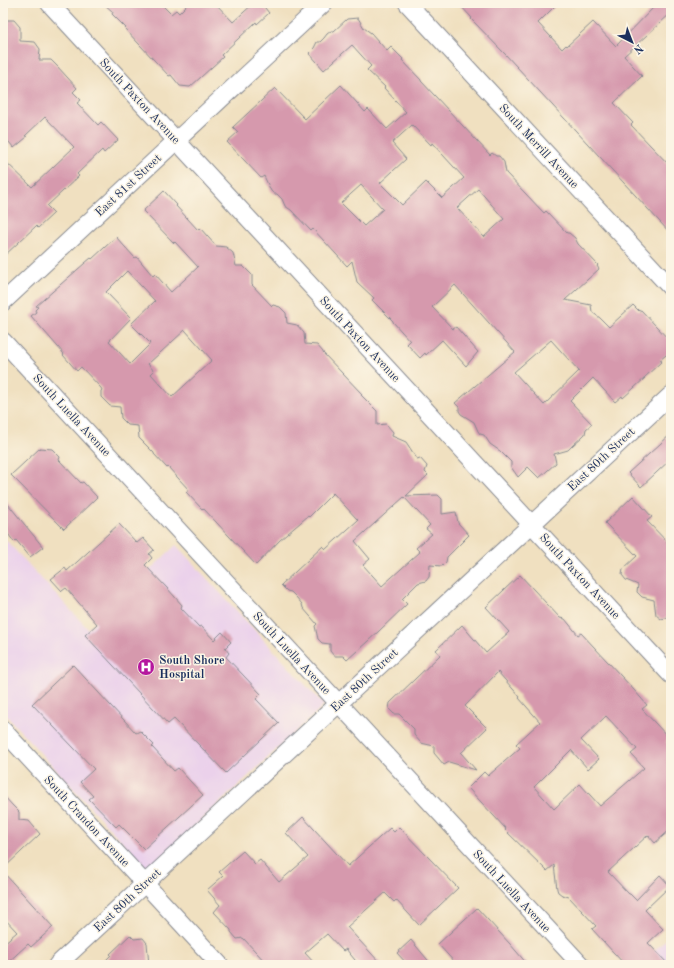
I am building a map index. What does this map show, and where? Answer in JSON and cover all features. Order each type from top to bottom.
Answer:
[{"type":"street","name":"South Paxton Avenue","points":[[49,3],[671,674]]},
{"type":"street","name":"East 81st Street","points":[[3,302],[324,3]]},
{"type":"street","name":"South Merrill Avenue","points":[[407,3],[671,288]]},
{"type":"street","name":"South Luella Avenue","points":[[3,340],[581,965]]},
{"type":"street","name":"East 80th Street","points":[[57,965],[671,395]]},
{"type":"street","name":"South Crandon Avenue","points":[[3,730],[220,965]]},
{"type":"shaded area","name":"South Shore Hospital","points":[[3,537],[88,629],[176,545],[324,705],[148,870],[3,712]]},
{"type":"shaded area","points":[[671,935],[671,965],[639,965]]},
{"type":"building","points":[[103,3],[160,3],[171,14],[176,10],[179,13],[189,3],[215,3],[233,22],[254,3],[261,3],[269,13],[257,24],[256,22],[221,55],[223,57],[190,87],[180,86],[171,75],[169,76],[125,29],[126,28],[112,14],[113,12]]},
{"type":"building","points":[[458,3],[558,3],[538,23],[562,49],[593,22],[616,46],[658,3],[671,3],[671,13],[624,56],[642,76],[614,103],[633,123],[631,125],[671,167],[671,234],[471,19],[472,18]]},
{"type":"building","points":[[358,18],[364,28],[371,33],[387,51],[391,47],[490,155],[492,153],[499,156],[504,162],[506,173],[544,213],[546,211],[567,233],[575,238],[578,244],[598,265],[597,266],[599,269],[565,300],[591,305],[592,312],[609,327],[633,305],[639,311],[641,310],[671,342],[671,351],[660,360],[662,361],[623,398],[622,396],[615,402],[593,378],[570,401],[592,424],[586,429],[585,434],[568,450],[554,454],[556,463],[539,478],[528,467],[518,477],[511,467],[511,462],[490,444],[484,435],[480,434],[474,422],[461,414],[459,407],[455,403],[515,352],[455,285],[432,307],[453,329],[456,327],[478,352],[466,366],[442,340],[426,355],[425,353],[420,358],[407,344],[410,341],[372,300],[374,298],[357,282],[352,261],[347,266],[313,229],[311,231],[291,210],[285,206],[282,199],[277,194],[274,194],[271,191],[264,176],[261,178],[227,142],[238,132],[233,127],[275,88],[305,119],[341,85],[365,112],[368,109],[387,129],[406,112],[384,88],[385,87],[367,70],[371,66],[352,45],[324,70],[309,53],[317,42],[320,42],[327,34],[334,31],[347,19]],"holes":[[[412,125],[431,145],[432,143],[464,178],[442,198],[426,182],[402,205],[380,183],[406,159],[392,143]],[[361,185],[383,209],[364,226],[341,203]],[[478,189],[504,219],[484,237],[457,208]],[[551,340],[579,371],[544,405],[514,372]]]},
{"type":"building","points":[[3,20],[14,20],[20,27],[20,41],[35,42],[40,49],[39,60],[51,60],[57,66],[77,88],[73,92],[81,100],[77,103],[98,125],[101,122],[118,140],[104,153],[102,150],[77,174],[79,176],[47,206],[54,213],[38,228],[36,226],[3,257],[3,159],[32,187],[74,147],[45,117],[25,136],[27,137],[14,148],[3,135]]},
{"type":"building","points":[[164,191],[198,230],[200,228],[216,246],[226,247],[233,253],[236,266],[243,266],[252,275],[252,285],[272,306],[280,307],[286,313],[287,323],[297,325],[304,333],[305,344],[317,345],[377,411],[377,425],[386,424],[393,432],[392,436],[406,442],[417,459],[420,458],[427,466],[425,472],[428,475],[406,496],[438,495],[442,499],[442,514],[456,512],[458,523],[469,535],[447,557],[446,562],[442,566],[430,565],[429,577],[426,581],[418,583],[402,599],[407,604],[347,660],[343,656],[334,656],[330,651],[330,644],[322,643],[318,639],[315,626],[317,624],[303,608],[302,604],[296,597],[281,585],[323,546],[326,549],[358,520],[333,493],[309,517],[308,516],[280,540],[256,565],[186,492],[189,490],[139,438],[138,426],[128,425],[121,418],[120,407],[110,406],[101,397],[101,388],[81,367],[77,371],[31,316],[36,312],[35,310],[38,307],[36,306],[116,237],[135,258],[137,257],[153,276],[155,274],[171,292],[198,267],[143,211]],"holes":[[[127,271],[155,301],[131,324],[150,343],[130,364],[109,341],[131,318],[106,292]],[[185,330],[211,359],[211,361],[172,397],[151,374],[154,371],[148,364]],[[404,497],[430,525],[426,529],[432,534],[416,548],[420,552],[382,586],[363,565],[370,559],[355,541]]]},
{"type":"building","points":[[671,434],[671,459],[641,487],[628,473]]},
{"type":"building","points":[[40,448],[52,449],[60,457],[59,460],[97,497],[64,529],[11,475]]},
{"type":"building","points":[[633,496],[652,517],[647,521],[671,546],[671,614],[666,618],[661,619],[656,615],[654,600],[642,597],[637,592],[638,585],[626,580],[622,575],[623,569],[637,556],[605,523]]},
{"type":"building","points":[[3,498],[43,547],[30,557],[16,540],[14,542],[3,527]]},
{"type":"building","points":[[119,524],[137,543],[143,538],[154,550],[149,554],[152,558],[145,565],[182,605],[181,608],[199,627],[201,626],[214,640],[222,632],[231,642],[225,648],[229,653],[226,657],[261,694],[256,699],[279,723],[226,773],[174,719],[168,724],[85,635],[97,624],[66,588],[62,591],[51,579],[65,568],[67,571]]},
{"type":"building","points":[[520,575],[560,618],[565,619],[578,635],[581,633],[634,690],[647,705],[642,709],[669,738],[666,742],[671,747],[671,829],[655,843],[648,835],[608,872],[636,900],[660,875],[670,886],[645,910],[663,929],[648,943],[669,965],[625,965],[592,929],[596,926],[569,897],[558,892],[554,865],[547,871],[505,830],[506,829],[468,788],[484,772],[488,776],[520,748],[516,744],[540,722],[498,672],[465,706],[487,728],[461,753],[476,770],[449,762],[444,765],[434,753],[434,746],[421,743],[414,735],[414,729],[399,714],[394,714],[389,709],[390,703],[440,655],[436,650],[462,625],[486,653],[509,632],[486,607]],"holes":[[[606,716],[637,749],[631,754],[644,768],[600,806],[580,784],[554,809],[534,787],[571,750],[588,769],[599,759],[581,740]]]},
{"type":"building","points":[[73,665],[136,733],[140,731],[154,745],[152,747],[174,771],[178,768],[203,795],[144,849],[119,824],[116,827],[89,799],[93,796],[80,782],[94,769],[32,704]]},
{"type":"building","points":[[3,795],[19,812],[19,820],[29,821],[40,834],[3,869]]},
{"type":"building","points":[[303,817],[348,866],[390,828],[394,832],[399,827],[458,888],[419,925],[396,900],[394,902],[385,893],[347,927],[382,965],[359,965],[346,949],[343,951],[327,934],[305,953],[316,965],[268,965],[243,938],[237,939],[231,930],[214,912],[220,905],[207,890],[223,876],[219,872],[243,851],[255,864],[260,860],[279,882],[308,857],[286,833]]},
{"type":"building","points":[[3,872],[53,927],[31,947],[28,944],[5,965],[3,965],[3,944],[17,932],[3,917]]},
{"type":"building","points":[[477,908],[528,965],[457,965],[438,944]]},
{"type":"building","points":[[130,935],[134,939],[143,938],[147,943],[149,965],[101,965],[111,955],[110,954]]},
{"type":"building","points":[[411,940],[432,965],[408,965],[397,953]]},
{"type":"place","name":"South Shore Hospital","points":[[146,667]]}]
